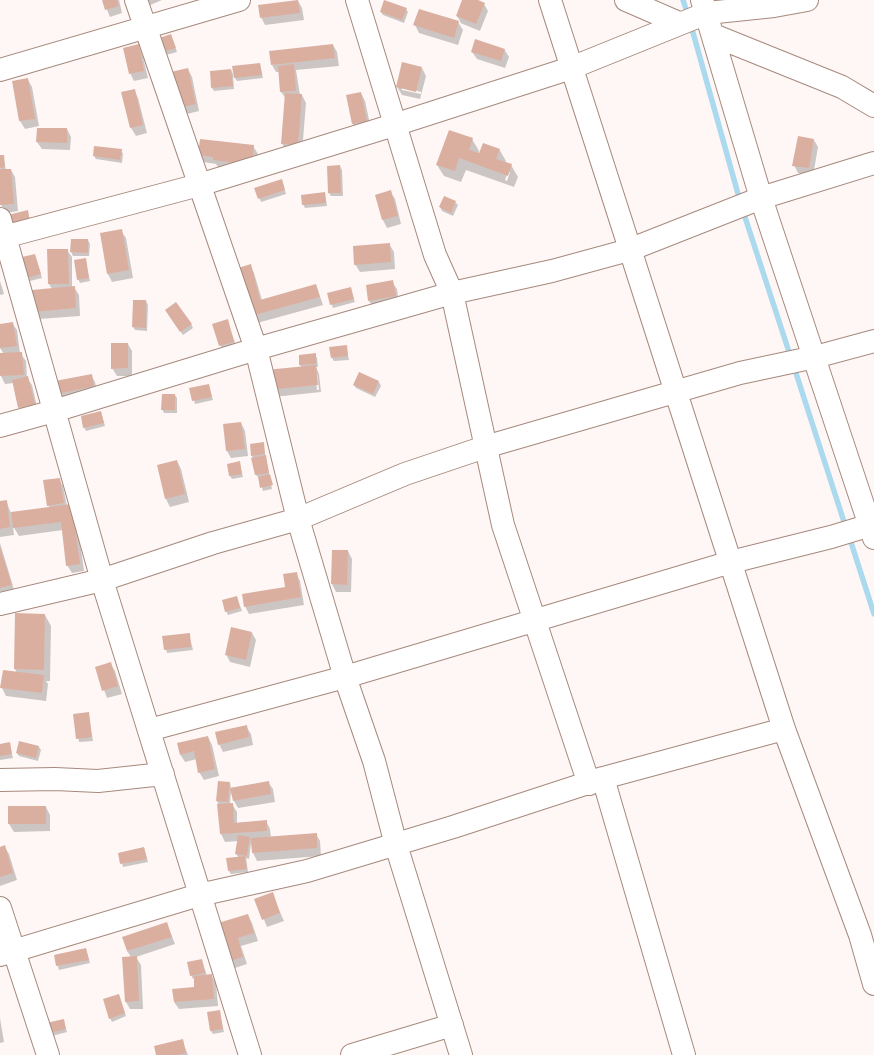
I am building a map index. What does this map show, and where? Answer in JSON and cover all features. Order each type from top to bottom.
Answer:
[{"type":"street","points":[[136,0],[256,349],[298,519],[345,677],[374,761],[396,845],[460,1055]]},
{"type":"street","points":[[0,70],[239,0]]},
{"type":"street","points":[[357,0],[394,125],[436,256],[452,293],[503,525],[534,620],[596,781],[684,1055]]},
{"type":"street","points":[[550,0],[784,729],[860,935],[874,984]]},
{"type":"street","points":[[626,0],[679,23]]},
{"type":"street","points":[[250,1055],[102,580],[2,231],[199,185],[394,125],[571,68],[679,23],[705,6],[774,6],[807,0]]},
{"type":"street","points":[[149,730],[345,677],[731,562],[831,537],[873,529],[762,198],[705,6]]},
{"type":"street","points":[[714,34],[842,87],[874,106]]},
{"type":"street","points":[[0,426],[256,349],[452,293],[552,270],[629,250],[762,198],[874,163]]},
{"type":"street","points":[[0,604],[102,580],[213,543],[298,519],[405,474],[485,447],[740,373],[815,357],[874,341]]},
{"type":"street","points":[[8,953],[199,895],[307,871],[396,845],[596,781],[784,729]]},
{"type":"street","points":[[0,780],[55,779],[98,781],[163,774]]},
{"type":"street","points":[[0,908],[8,953],[48,1055]]},
{"type":"street","points":[[352,1055],[452,1026]]},
{"type":"building","points":[[102,0],[117,0],[119,6],[105,10]]},
{"type":"building","points":[[298,0],[300,13],[260,18],[258,5]]},
{"type":"building","points":[[384,0],[407,8],[402,20],[380,12]]},
{"type":"building","points":[[462,0],[478,0],[485,3],[476,24],[456,16]]},
{"type":"building","points":[[419,9],[459,21],[454,38],[413,25]]},
{"type":"building","points":[[171,34],[176,48],[163,52],[159,38]]},
{"type":"building","points":[[475,39],[505,49],[501,61],[471,52]]},
{"type":"building","points":[[139,44],[144,71],[129,74],[123,48]]},
{"type":"building","points":[[333,44],[335,58],[271,65],[269,51]]},
{"type":"building","points":[[402,62],[422,67],[416,92],[396,87]]},
{"type":"building","points":[[260,63],[262,75],[234,78],[232,66]]},
{"type":"building","points":[[294,64],[296,91],[280,92],[278,66]]},
{"type":"building","points":[[188,68],[196,104],[178,108],[171,72]]},
{"type":"building","points":[[231,69],[233,86],[211,88],[210,71]]},
{"type":"building","points":[[28,78],[35,119],[19,121],[12,81]]},
{"type":"building","points":[[135,89],[143,125],[130,128],[121,92]]},
{"type":"building","points":[[361,92],[367,121],[352,124],[346,95]]},
{"type":"building","points":[[285,93],[302,94],[298,145],[281,144]]},
{"type":"building","points":[[37,128],[67,128],[67,143],[36,142]]},
{"type":"building","points":[[449,130],[473,138],[469,150],[479,153],[483,143],[500,149],[496,159],[512,164],[508,176],[459,158],[455,171],[436,165]]},
{"type":"building","points":[[798,136],[814,139],[809,168],[792,166]]},
{"type":"building","points":[[200,139],[254,145],[252,165],[213,160],[213,157],[198,155]]},
{"type":"building","points":[[94,146],[122,149],[120,160],[93,156]]},
{"type":"building","points":[[0,155],[4,155],[5,167],[0,168]]},
{"type":"building","points":[[340,165],[341,193],[328,193],[327,166]]},
{"type":"building","points":[[0,169],[11,169],[14,204],[0,205]]},
{"type":"building","points":[[282,179],[285,190],[258,199],[254,188]]},
{"type":"building","points":[[391,190],[398,216],[382,220],[375,195]]},
{"type":"building","points":[[325,192],[326,203],[302,205],[301,195]]},
{"type":"building","points":[[444,196],[456,201],[451,213],[439,207]]},
{"type":"building","points":[[28,210],[30,222],[10,226],[8,215]]},
{"type":"building","points":[[122,229],[129,270],[107,274],[100,233]]},
{"type":"building","points":[[71,239],[88,239],[88,253],[70,252]]},
{"type":"building","points":[[390,243],[391,262],[354,265],[353,246]]},
{"type":"building","points":[[47,249],[68,249],[69,284],[48,284]]},
{"type":"building","points":[[35,254],[41,274],[23,279],[18,258]]},
{"type":"building","points":[[86,258],[89,278],[77,280],[74,260]]},
{"type":"building","points":[[251,264],[260,300],[316,284],[320,297],[251,316],[238,268]]},
{"type":"building","points":[[393,280],[396,296],[368,301],[366,285]]},
{"type":"building","points":[[75,286],[76,308],[34,312],[32,290]]},
{"type":"building","points":[[351,287],[354,299],[330,305],[327,293]]},
{"type":"building","points":[[133,300],[146,300],[146,328],[132,327]]},
{"type":"building","points":[[176,302],[192,324],[180,332],[165,310]]},
{"type":"building","points":[[228,319],[234,342],[219,346],[212,324]]},
{"type":"building","points":[[13,322],[17,346],[0,348],[0,324]]},
{"type":"building","points":[[111,343],[128,343],[128,368],[111,369]]},
{"type":"building","points":[[347,345],[348,356],[331,358],[329,347]]},
{"type":"building","points":[[22,352],[24,375],[0,376],[0,353]]},
{"type":"building","points":[[316,353],[316,364],[299,365],[299,355]]},
{"type":"building","points":[[316,365],[318,385],[268,390],[266,370]]},
{"type":"building","points":[[359,372],[379,381],[373,394],[353,385]]},
{"type":"building","points":[[92,374],[94,386],[58,394],[55,381]]},
{"type":"building","points":[[28,376],[35,404],[18,408],[12,380]]},
{"type":"building","points":[[209,384],[212,397],[192,401],[189,388]]},
{"type":"building","points":[[162,394],[175,394],[175,410],[161,410]]},
{"type":"building","points":[[101,411],[104,423],[83,428],[81,416]]},
{"type":"building","points":[[241,422],[245,449],[226,451],[223,424]]},
{"type":"building","points":[[264,442],[265,454],[251,456],[250,444]]},
{"type":"building","points":[[266,455],[269,473],[255,475],[251,458]]},
{"type":"building","points":[[177,460],[185,494],[165,499],[157,465]]},
{"type":"building","points":[[240,461],[242,474],[229,476],[227,464]]},
{"type":"building","points":[[270,474],[273,485],[260,488],[258,477]]},
{"type":"building","points":[[60,478],[64,503],[47,506],[43,480]]},
{"type":"building","points":[[7,500],[10,527],[0,529],[0,501]]},
{"type":"building","points":[[72,504],[80,564],[66,566],[61,522],[13,528],[11,512]]},
{"type":"building","points":[[0,547],[12,585],[0,588]]},
{"type":"building","points":[[332,550],[348,550],[347,585],[331,584]]},
{"type":"building","points":[[297,572],[301,597],[244,607],[242,594],[285,587],[283,574]]},
{"type":"building","points":[[237,596],[240,608],[225,612],[222,600]]},
{"type":"building","points":[[15,613],[45,614],[44,670],[14,669]]},
{"type":"building","points":[[231,627],[252,632],[246,660],[225,655]]},
{"type":"building","points":[[190,633],[191,647],[164,650],[162,636]]},
{"type":"building","points":[[111,662],[118,686],[102,691],[95,667]]},
{"type":"building","points":[[3,670],[44,675],[42,693],[0,688]]},
{"type":"building","points":[[89,712],[92,737],[76,739],[73,714]]},
{"type":"building","points":[[247,725],[249,737],[218,745],[215,732]]},
{"type":"building","points":[[208,736],[215,769],[198,773],[194,751],[180,755],[177,743]]},
{"type":"building","points":[[19,741],[39,746],[36,758],[16,753]]},
{"type":"building","points":[[10,742],[12,754],[0,756],[0,744]]},
{"type":"building","points":[[218,781],[230,782],[228,802],[216,801]]},
{"type":"building","points":[[269,781],[271,794],[233,801],[230,788]]},
{"type":"building","points":[[233,803],[234,823],[267,820],[267,831],[220,834],[217,804]]},
{"type":"building","points":[[8,806],[46,806],[46,824],[8,824]]},
{"type":"building","points":[[317,833],[317,848],[252,853],[251,838]]},
{"type":"building","points":[[238,835],[250,837],[247,856],[235,854]]},
{"type":"building","points":[[5,845],[13,873],[0,877],[0,847]]},
{"type":"building","points":[[144,847],[147,859],[120,864],[118,853]]},
{"type":"building","points":[[245,856],[247,869],[228,871],[226,858]]},
{"type":"building","points":[[273,892],[280,913],[262,920],[254,899]]},
{"type":"building","points":[[248,914],[254,933],[238,938],[243,957],[230,961],[218,923]]},
{"type":"building","points":[[167,922],[172,937],[127,951],[122,937]]},
{"type":"building","points":[[86,948],[89,960],[56,966],[54,955]]},
{"type":"building","points":[[137,956],[139,1001],[125,1002],[122,957]]},
{"type":"building","points":[[202,959],[205,973],[190,976],[187,962]]},
{"type":"building","points":[[212,974],[214,999],[174,1002],[172,989],[194,987],[194,976]]},
{"type":"building","points":[[119,994],[125,1013],[109,1019],[103,999]]},
{"type":"building","points":[[220,1010],[223,1029],[210,1031],[207,1012]]},
{"type":"building","points":[[64,1019],[66,1029],[49,1033],[46,1023]]},
{"type":"building","points":[[183,1039],[186,1053],[178,1055],[156,1055],[154,1046]]},
{"type":"waterway","points":[[683,0],[686,9]]},
{"type":"waterway","points":[[692,29],[740,201]]},
{"type":"waterway","points":[[743,211],[791,358]]},
{"type":"waterway","points":[[794,367],[846,528]]},
{"type":"waterway","points":[[849,536],[874,614]]}]
